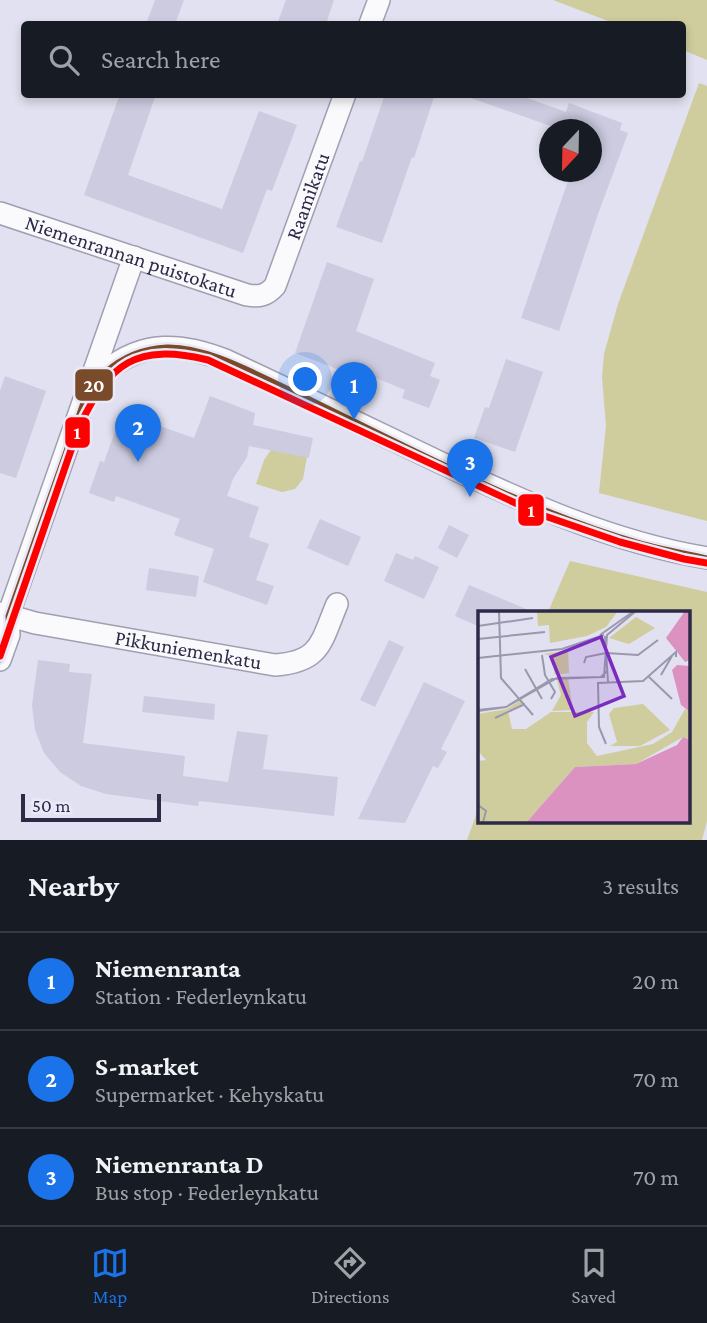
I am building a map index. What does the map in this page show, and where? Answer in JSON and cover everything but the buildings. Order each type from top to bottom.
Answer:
[{"type":"street","points":[[371,21],[379,0]]},
{"type":"street","name":"Raamikatu","points":[[264,296],[275,286],[344,98]]},
{"type":"street","name":"Niemenrannan puistokatu","points":[[0,213],[247,295],[264,296]]},
{"type":"street","points":[[0,660],[9,635],[3,617],[134,257]]},
{"type":"street","points":[[85,397],[104,373],[139,351],[172,346],[195,349],[225,360],[541,509],[621,538],[707,558]]},
{"type":"street","name":"Pikkuniemenkatu","points":[[3,617],[275,665],[294,664],[308,658],[320,645],[337,604]]},
{"type":"shaded area","points":[[553,0],[707,0],[707,60],[686,51],[686,21],[608,21]]},
{"type":"shaded area","points":[[699,83],[707,86],[707,521],[599,493],[606,426],[602,377],[604,354],[618,304]]},
{"type":"shaded area","points":[[271,450],[307,457],[303,479],[295,489],[282,492],[256,484],[264,460]]},
{"type":"shaded area","points":[[570,561],[707,592],[707,821],[702,840],[467,840],[478,810],[478,822],[690,822],[690,611],[548,611]]},
{"type":"transit line","name":"20","points":[[0,660],[9,635],[8,616],[85,397],[102,375],[119,362],[142,351],[158,348],[198,351],[231,362],[476,480],[568,519],[640,543],[707,558]]},
{"type":"transit line","name":"1","points":[[0,656],[79,427],[90,405],[114,373],[128,363],[162,354],[208,360],[539,514],[620,542],[707,563]]},
{"type":"place","name":"Niemenranta","points":[[354,420]]},
{"type":"place","name":"S-market","points":[[138,462]]},
{"type":"place","name":"Niemenranta D","points":[[470,497]]}]
